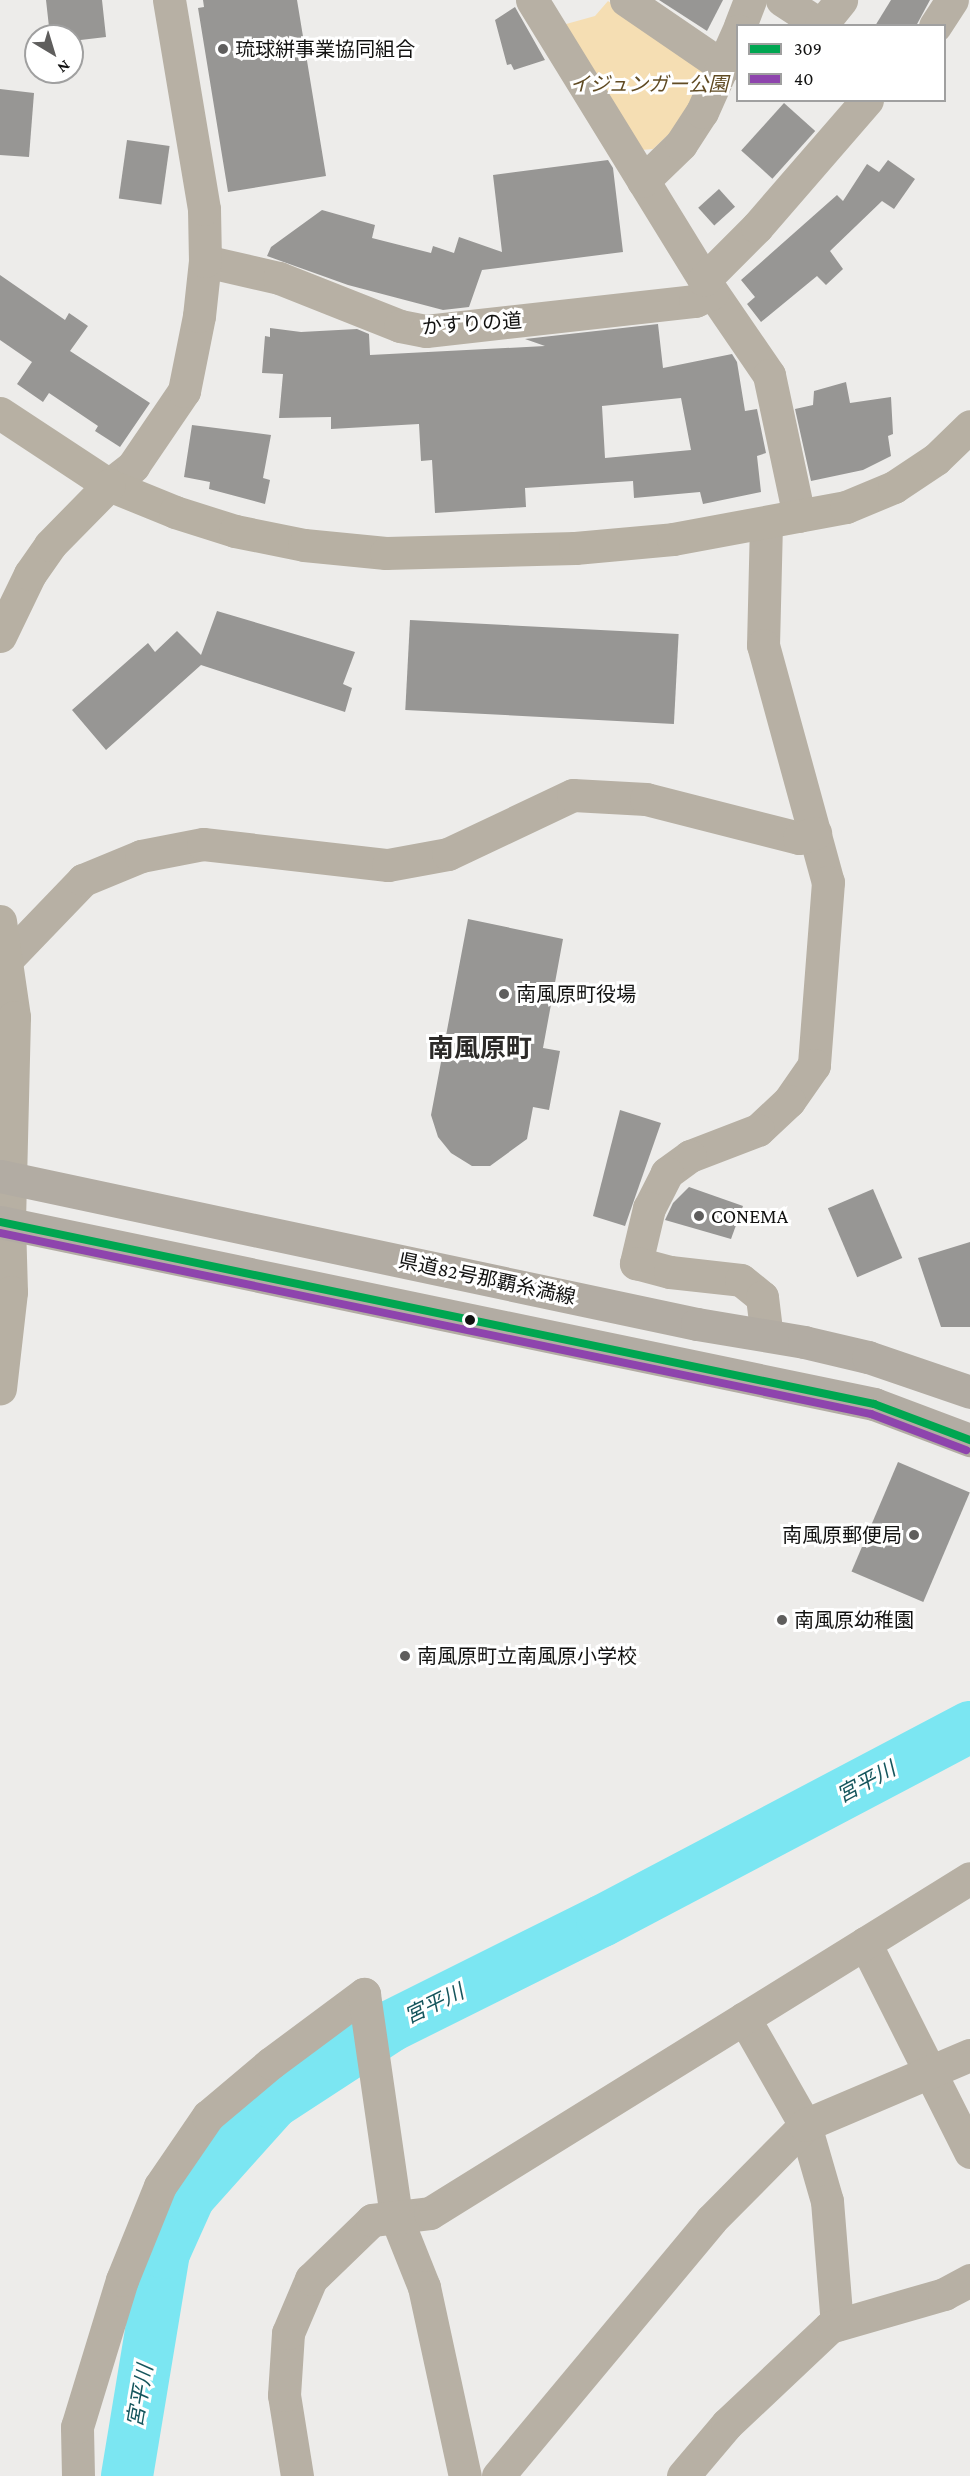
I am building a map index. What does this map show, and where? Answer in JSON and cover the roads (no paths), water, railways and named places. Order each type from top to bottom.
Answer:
[{"type":"main road","name":"県道82号那覇糸満線","points":[[6,1177],[697,1324],[767,1335],[867,1357],[970,1392]]},
{"type":"main road","points":[[4,1223],[863,1402],[970,1440]]},
{"type":"street","points":[[0,636],[30,573],[50,545],[110,485],[133,466],[184,391],[194,354],[205,261],[204,209],[169,0]]},
{"type":"street","points":[[532,0],[708,286],[769,375],[799,516]]},
{"type":"street","points":[[741,24],[750,0]]},
{"type":"street","points":[[782,0],[819,24]]},
{"type":"street","points":[[822,24],[841,0]]},
{"type":"street","points":[[936,24],[952,0]]},
{"type":"street","points":[[639,5],[724,67]]},
{"type":"street","points":[[643,181],[681,144],[724,67],[736,37]]},
{"type":"street","points":[[708,286],[865,102]]},
{"type":"street","name":"かすりの道","points":[[205,261],[289,282],[400,326],[426,331],[696,301],[708,286]]},
{"type":"street","points":[[0,413],[110,485],[235,531],[303,545],[386,553],[575,548],[673,539],[846,507],[894,487],[936,459],[970,426]]},
{"type":"street","points":[[766,523],[763,645],[828,882],[814,1065],[789,1101],[758,1130],[690,1156],[668,1173],[649,1208],[636,1263],[670,1272],[741,1280],[762,1297],[767,1335]]},
{"type":"street","points":[[7,959],[83,880],[141,856],[203,844],[387,865],[448,854],[573,795],[646,799],[799,838],[815,833]]},
{"type":"street","points":[[0,921],[14,1017],[4,1223],[11,1292],[0,1388]]},
{"type":"street","points":[[297,2476],[284,2396],[288,2333],[311,2279],[372,2220],[430,2213],[970,1878]]},
{"type":"street","points":[[865,1943],[970,2152]]},
{"type":"street","points":[[78,2476],[77,2427],[122,2280],[160,2186],[208,2116],[271,2063],[364,1994],[396,2217],[424,2287],[465,2476]]},
{"type":"street","points":[[744,2018],[805,2125],[827,2201],[837,2325]]},
{"type":"street","points":[[498,2476],[711,2220],[805,2125],[970,2055]]},
{"type":"street","points":[[683,2476],[727,2424],[830,2327],[944,2294],[970,2280]]},
{"type":"waterway","name":"宮平川","points":[[127,2476],[164,2253],[189,2197],[273,2103],[391,2026],[602,1921],[970,1727]]},
{"type":"place","name":"琉球絣事業協同組合","points":[[223,49]]},
{"type":"place","name":"南風原町役場","points":[[504,994]]},
{"type":"place","name":"CONEMA","points":[[699,1216]]},
{"type":"place","name":"南風原郵便局","points":[[914,1535]]},
{"type":"place","name":"南風原幼稚園","points":[[782,1620]]},
{"type":"place","name":"南風原町立南風原小学校","points":[[405,1656]]},
{"type":"district","name":"南風原町","points":[[480,1049]]},
{"type":"park label","name":"イジュンガー公園","points":[[649,84]]}]
